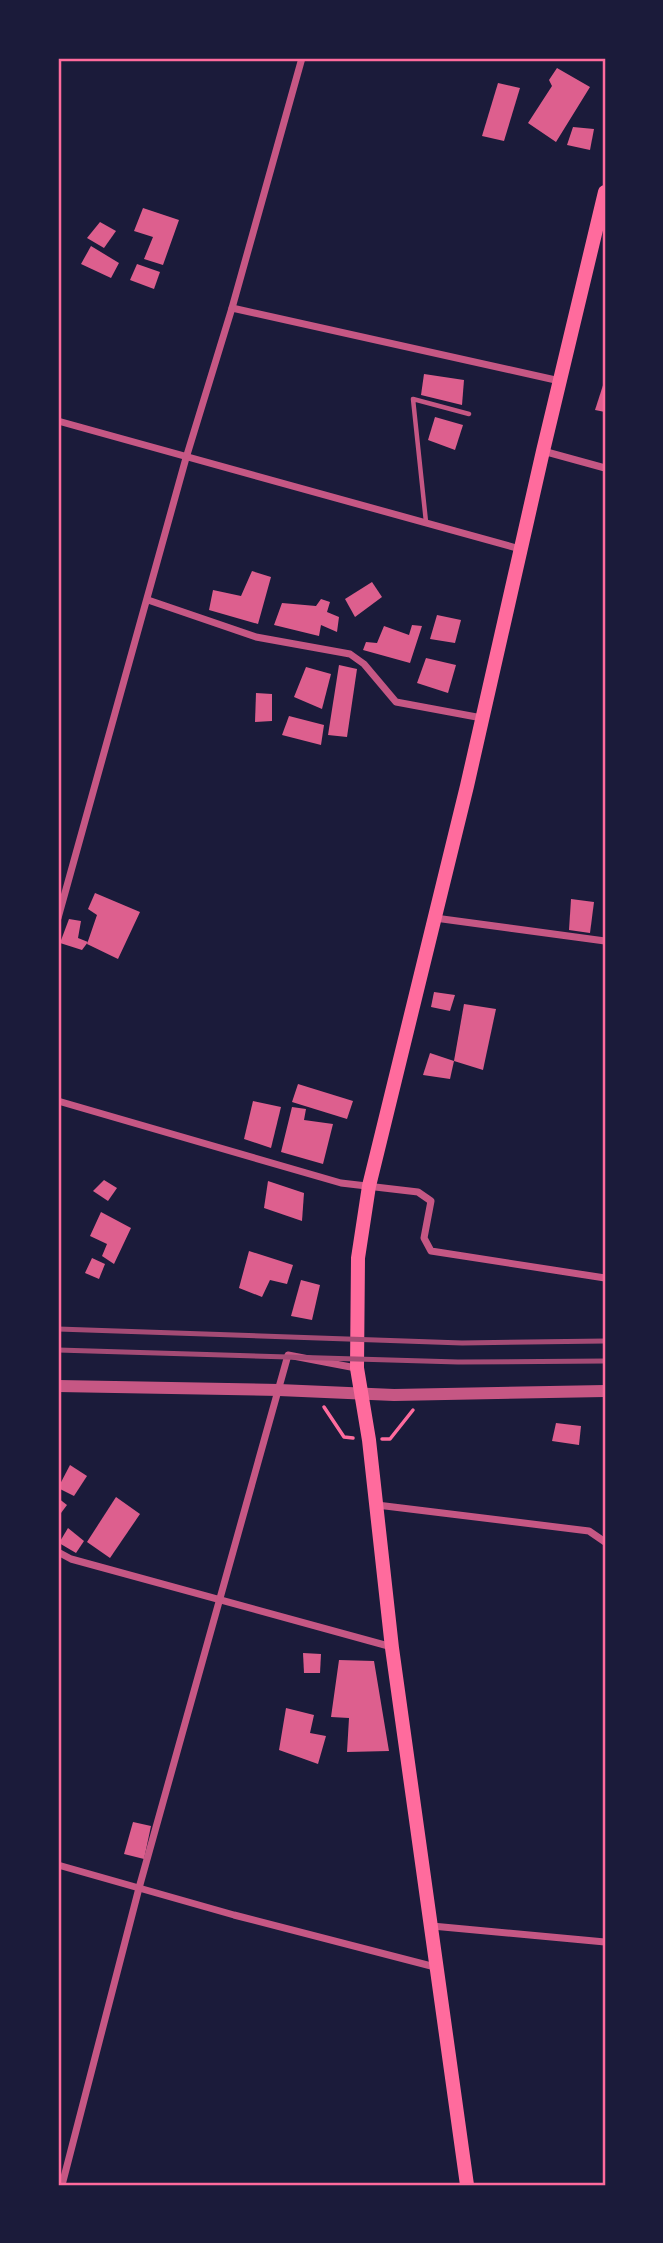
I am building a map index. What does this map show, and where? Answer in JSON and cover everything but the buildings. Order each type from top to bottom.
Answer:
[{"type":"main road","points":[[467,2185],[357,1368],[358,1258],[369,1186],[435,918],[605,192]]},
{"type":"street","points":[[58,918],[186,458],[232,308],[302,58]]},
{"type":"street","points":[[232,308],[560,381]]},
{"type":"street","points":[[58,421],[520,549]]},
{"type":"street","points":[[543,451],[605,468]]},
{"type":"street","points":[[148,600],[256,637],[350,654],[364,664],[396,702],[482,718]]},
{"type":"street","points":[[435,918],[605,942]]},
{"type":"street","points":[[58,1101],[341,1183],[418,1192],[430,1201],[424,1238],[431,1251],[605,1278]]},
{"type":"street","points":[[62,2185],[139,1888],[288,1355],[357,1368]]},
{"type":"street","points":[[58,1386],[279,1390],[361,1395],[605,1391]]},
{"type":"street","points":[[376,1505],[589,1531],[605,1542]]},
{"type":"street","points":[[58,1552],[71,1559],[393,1647]]},
{"type":"street","points":[[58,1865],[375,1953],[438,1967]]},
{"type":"street","points":[[431,1926],[605,1942]]},
{"type":"lane","points":[[426,523],[413,399],[468,414]]},
{"type":"railway","points":[[58,1329],[462,1343],[605,1341]]},
{"type":"railway","points":[[58,1350],[458,1362],[605,1361]]}]
